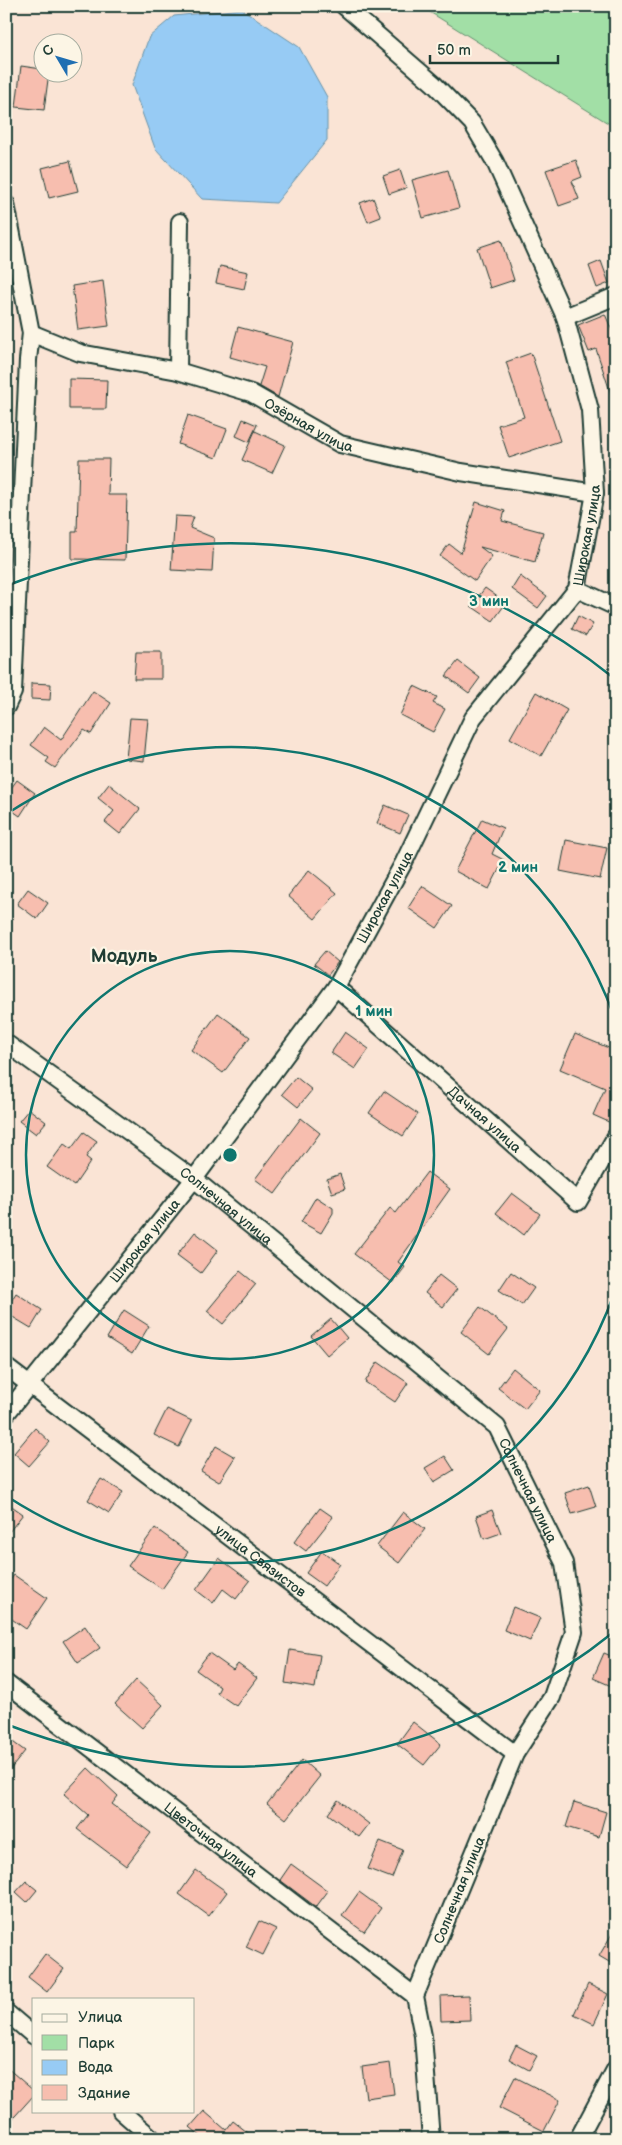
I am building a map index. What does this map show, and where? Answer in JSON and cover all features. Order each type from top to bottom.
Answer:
[{"type":"street","name":"Широкая улица","points":[[6,1414],[194,1179],[336,987],[404,862],[473,718],[577,589],[595,493],[590,410],[565,317],[495,162],[472,123],[434,84],[344,6]]},
{"type":"street","points":[[6,204],[31,333],[13,692],[6,707]]},
{"type":"street","points":[[178,371],[180,222]]},
{"type":"street","points":[[565,317],[616,296]]},
{"type":"street","name":"Озёрная улица","points":[[31,333],[80,354],[178,371],[251,393],[340,444],[461,472],[595,493]]},
{"type":"street","points":[[577,589],[616,607]]},
{"type":"street","name":"Дачная улица","points":[[336,987],[578,1202],[616,1136]]},
{"type":"street","name":"Солнечная улица","points":[[6,1043],[194,1179],[496,1427],[564,1563],[574,1632],[552,1697],[514,1754],[415,1996]]},
{"type":"street","name":"улица Связистов","points":[[6,1367],[514,1754]]},
{"type":"street","name":"Цветочная улица","points":[[6,1683],[415,1996]]},
{"type":"street","points":[[415,1996],[423,2036],[432,2139]]},
{"type":"street","points":[[6,2012],[32,2034]]},
{"type":"street","points":[[578,2139],[611,2089],[616,2068]]},
{"type":"street","points":[[122,2112],[153,2139]]},
{"type":"green space","points":[[420,6],[616,6],[616,128]]},
{"type":"water","points":[[242,9],[299,47],[327,97],[327,140],[276,203],[202,199],[155,148],[132,85],[149,37],[174,16]]},
{"type":"building","points":[[21,66],[32,68],[32,82],[48,82],[44,110],[16,107]]},
{"type":"building","points":[[576,160],[582,177],[572,181],[579,199],[559,206],[546,170]]},
{"type":"building","points":[[70,161],[78,191],[49,198],[42,168]]},
{"type":"building","points":[[400,170],[406,188],[389,194],[383,176]]},
{"type":"building","points":[[448,170],[459,208],[423,218],[412,180]]},
{"type":"building","points":[[373,198],[381,217],[368,222],[360,203]]},
{"type":"building","points":[[501,240],[514,280],[490,288],[477,248]]},
{"type":"building","points":[[601,261],[609,283],[597,288],[589,266]]},
{"type":"building","points":[[220,266],[248,272],[244,289],[216,283]]},
{"type":"building","points":[[103,281],[109,326],[78,330],[72,286]]},
{"type":"building","points":[[605,314],[616,340],[616,400],[613,400],[596,349],[589,352],[578,325]]},
{"type":"building","points":[[238,327],[293,342],[278,397],[259,386],[265,367],[230,357]]},
{"type":"building","points":[[531,353],[560,441],[509,458],[498,425],[524,417],[506,362]]},
{"type":"building","points":[[69,379],[107,380],[106,409],[69,409]]},
{"type":"building","points":[[188,415],[227,429],[216,458],[178,444]]},
{"type":"building","points":[[243,419],[257,425],[249,442],[236,436]]},
{"type":"building","points":[[255,431],[285,445],[272,473],[242,460]]},
{"type":"building","points":[[79,459],[109,459],[108,495],[127,495],[125,560],[72,559],[72,532],[77,532]]},
{"type":"building","points":[[476,502],[505,511],[502,521],[543,532],[535,562],[480,547],[492,556],[475,581],[440,556],[449,544],[461,553]]},
{"type":"building","points":[[175,516],[194,517],[190,528],[214,538],[212,572],[171,570]]},
{"type":"building","points":[[520,576],[547,596],[538,608],[512,589]]},
{"type":"building","points":[[485,588],[506,603],[493,621],[471,606]]},
{"type":"building","points":[[578,616],[593,624],[586,636],[572,629]]},
{"type":"building","points":[[136,652],[161,652],[161,679],[134,679]]},
{"type":"building","points":[[458,661],[480,678],[469,693],[446,676]]},
{"type":"building","points":[[31,683],[51,684],[50,700],[31,699]]},
{"type":"building","points":[[414,686],[437,697],[433,703],[445,709],[433,732],[400,715]]},
{"type":"building","points":[[93,691],[111,703],[91,734],[84,730],[55,768],[46,762],[49,758],[31,745],[44,727],[61,740]]},
{"type":"building","points":[[536,692],[567,710],[541,756],[510,738]]},
{"type":"building","points":[[130,718],[148,719],[144,761],[126,759]]},
{"type":"building","points":[[17,780],[35,793],[20,816],[6,806],[6,795]]},
{"type":"building","points":[[109,784],[140,809],[120,834],[105,822],[114,811],[98,798]]},
{"type":"building","points":[[385,805],[408,815],[400,833],[377,823]]},
{"type":"building","points":[[482,819],[503,828],[492,854],[504,860],[489,889],[455,871]]},
{"type":"building","points":[[566,840],[607,848],[600,879],[560,871]]},
{"type":"building","points":[[309,870],[337,893],[315,919],[288,896]]},
{"type":"building","points":[[422,886],[452,906],[437,928],[408,908]]},
{"type":"building","points":[[28,889],[48,903],[37,919],[17,904]]},
{"type":"building","points":[[325,951],[338,962],[328,975],[314,964]]},
{"type":"building","points":[[218,1013],[250,1037],[223,1073],[191,1050]]},
{"type":"building","points":[[345,1032],[369,1049],[355,1069],[331,1053]]},
{"type":"building","points":[[575,1034],[616,1051],[616,1111],[611,1123],[593,1115],[605,1088],[560,1069]]},
{"type":"building","points":[[296,1077],[312,1090],[298,1107],[282,1094]]},
{"type":"building","points":[[384,1091],[418,1114],[403,1136],[369,1113]]},
{"type":"building","points":[[29,1109],[46,1122],[36,1134],[19,1121]]},
{"type":"building","points":[[301,1118],[320,1133],[275,1194],[255,1179]]},
{"type":"building","points":[[84,1132],[97,1141],[86,1157],[91,1161],[74,1186],[47,1167],[64,1144],[71,1149]]},
{"type":"building","points":[[427,1172],[450,1189],[398,1262],[405,1267],[393,1283],[354,1254],[390,1208],[396,1213]]},
{"type":"building","points":[[340,1174],[345,1189],[332,1193],[327,1179]]},
{"type":"building","points":[[512,1193],[540,1214],[524,1235],[496,1213]]},
{"type":"building","points":[[316,1197],[333,1208],[333,1213],[321,1233],[301,1222]]},
{"type":"building","points":[[195,1232],[218,1250],[201,1273],[177,1255]]},
{"type":"building","points":[[240,1271],[256,1284],[223,1324],[207,1311]]},
{"type":"building","points":[[511,1272],[534,1288],[522,1305],[499,1290]]},
{"type":"building","points":[[439,1275],[457,1289],[443,1307],[425,1293]]},
{"type":"building","points":[[16,1293],[42,1310],[31,1328],[6,1313],[6,1309]]},
{"type":"building","points":[[480,1307],[508,1329],[489,1354],[461,1332]]},
{"type":"building","points":[[124,1310],[149,1326],[132,1354],[107,1338]]},
{"type":"building","points":[[331,1319],[347,1338],[327,1355],[311,1336]]},
{"type":"building","points":[[378,1362],[408,1383],[395,1402],[365,1382]]},
{"type":"building","points":[[513,1368],[540,1390],[525,1409],[498,1388]]},
{"type":"building","points":[[167,1409],[192,1421],[179,1447],[154,1435]]},
{"type":"building","points":[[35,1428],[50,1442],[29,1466],[14,1453]]},
{"type":"building","points":[[216,1446],[235,1457],[219,1482],[201,1471]]},
{"type":"building","points":[[445,1456],[454,1470],[434,1482],[425,1468]]},
{"type":"building","points":[[101,1479],[123,1492],[109,1513],[88,1500]]},
{"type":"building","points":[[589,1485],[596,1507],[572,1514],[565,1493]]},
{"type":"building","points":[[6,1502],[23,1514],[6,1536]]},
{"type":"building","points":[[320,1508],[333,1517],[306,1551],[294,1542]]},
{"type":"building","points":[[492,1510],[501,1533],[484,1539],[476,1516]]},
{"type":"building","points":[[403,1512],[425,1529],[399,1563],[377,1546]]},
{"type":"building","points":[[155,1528],[188,1552],[162,1589],[128,1566]]},
{"type":"building","points":[[322,1551],[340,1564],[324,1586],[306,1573]]},
{"type":"building","points":[[219,1558],[250,1581],[236,1599],[223,1589],[213,1603],[196,1590]]},
{"type":"building","points":[[14,1575],[47,1598],[26,1629],[6,1615],[6,1586]]},
{"type":"building","points":[[513,1607],[540,1618],[530,1641],[504,1630]]},
{"type":"building","points":[[85,1626],[100,1648],[78,1663],[63,1641]]},
{"type":"building","points":[[290,1650],[320,1655],[315,1688],[285,1683]]},
{"type":"building","points":[[209,1653],[233,1670],[238,1664],[257,1678],[236,1706],[217,1693],[220,1687],[196,1670]]},
{"type":"building","points":[[604,1653],[616,1658],[616,1688],[593,1678]]},
{"type":"building","points":[[136,1680],[163,1705],[142,1728],[115,1704]]},
{"type":"building","points":[[413,1722],[441,1744],[424,1765],[397,1744]]},
{"type":"building","points":[[6,1737],[25,1751],[6,1775]]},
{"type":"building","points":[[302,1760],[320,1776],[286,1819],[267,1804]]},
{"type":"building","points":[[88,1768],[118,1796],[112,1804],[151,1833],[126,1866],[77,1829],[88,1815],[64,1794]]},
{"type":"building","points":[[338,1800],[369,1824],[359,1837],[328,1814]]},
{"type":"building","points":[[574,1802],[606,1812],[599,1837],[566,1827]]},
{"type":"building","points":[[380,1841],[403,1850],[392,1878],[368,1869]]},
{"type":"building","points":[[291,1864],[328,1891],[316,1907],[280,1880]]},
{"type":"building","points":[[196,1870],[227,1892],[209,1916],[179,1894]]},
{"type":"building","points":[[26,1881],[37,1890],[27,1902],[16,1892]]},
{"type":"building","points":[[359,1892],[381,1908],[364,1932],[342,1916]]},
{"type":"building","points":[[259,1921],[276,1929],[263,1955],[246,1947]]},
{"type":"building","points":[[616,1927],[616,1966],[599,1956]]},
{"type":"building","points":[[45,1954],[64,1969],[47,1992],[28,1977]]},
{"type":"building","points":[[588,1984],[608,1994],[594,2024],[574,2014]]},
{"type":"building","points":[[469,1995],[470,2020],[441,2021],[440,1996]]},
{"type":"building","points":[[516,2045],[537,2056],[529,2070],[509,2059]]},
{"type":"building","points":[[390,2063],[394,2094],[366,2098],[362,2067]]},
{"type":"building","points":[[6,2067],[32,2089],[32,2097],[6,2126]]},
{"type":"building","points":[[515,2077],[560,2100],[544,2131],[499,2108]]},
{"type":"building","points":[[204,2111],[226,2130],[233,2121],[256,2139],[204,2139],[190,2127]]},
{"type":"district","name":"Модуль","points":[[124,955]]}]
